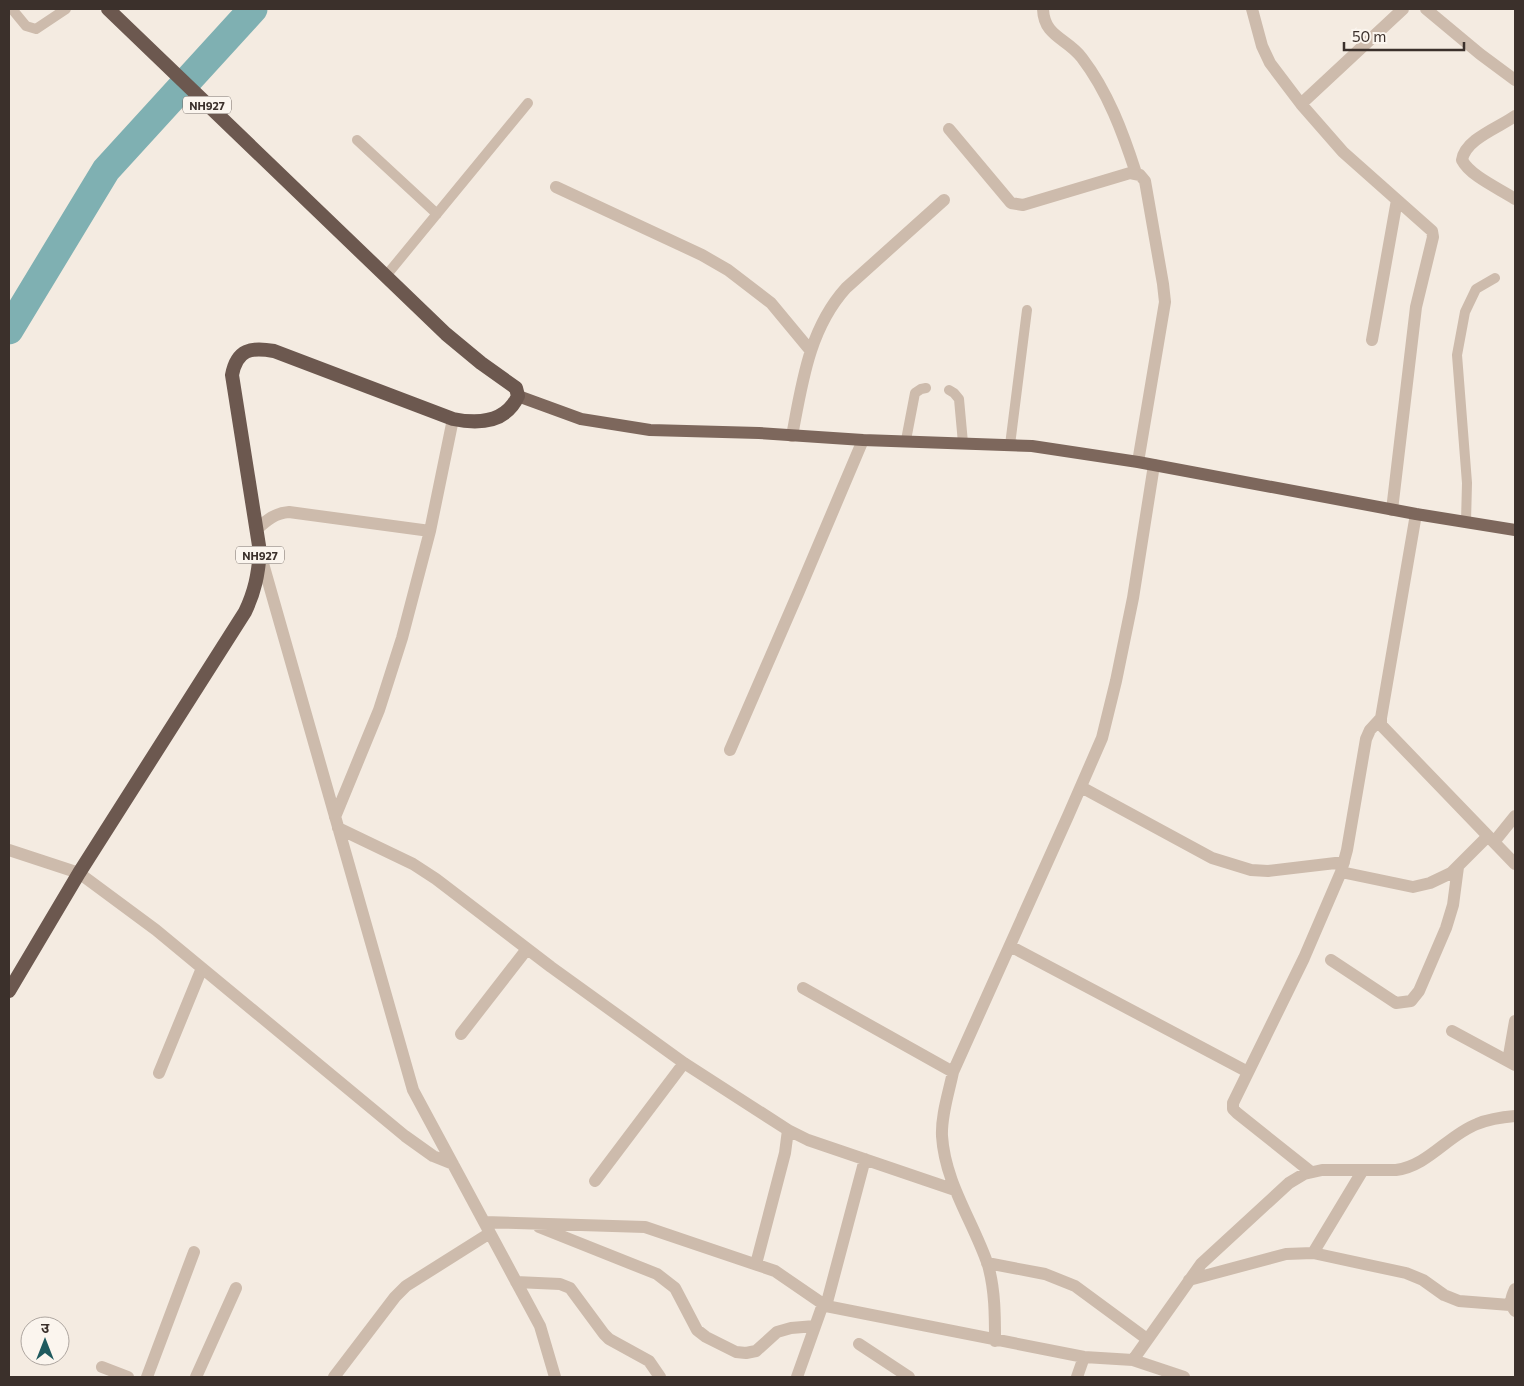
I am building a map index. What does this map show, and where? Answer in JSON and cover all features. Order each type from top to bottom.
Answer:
[{"type":"highway","name":"NH927","points":[[9,991],[80,873],[245,612],[254,592],[260,552],[232,375],[234,365],[240,356],[249,350],[261,348],[274,351],[453,419],[466,422],[491,420],[510,410],[518,396],[516,388],[481,363],[446,334],[385,277],[108,9]]},
{"type":"main road","points":[[518,396],[581,419],[650,430],[759,433],[863,440],[906,440],[1032,446],[1138,462],[1392,510],[1515,530]]},
{"type":"street","points":[[1043,9],[1043,18],[1050,31],[1067,42],[1092,71],[1118,122],[1136,173]]},
{"type":"street","points":[[1252,9],[1262,46],[1270,64],[1301,104],[1343,152],[1432,231],[1433,237],[1416,307],[1392,510]]},
{"type":"street","points":[[1301,104],[1403,9]]},
{"type":"street","points":[[1426,9],[1480,54],[1515,80]]},
{"type":"street","points":[[1515,116],[1471,144],[1462,156],[1466,167],[1515,199]]},
{"type":"street","points":[[949,130],[1011,203],[1016,205],[1023,205],[1130,173],[1140,175],[1145,181],[1165,302],[1138,462]]},
{"type":"street","points":[[556,188],[702,254],[728,270],[771,303],[810,350]]},
{"type":"street","points":[[792,436],[810,350],[819,328],[834,303],[846,288],[944,200]]},
{"type":"street","points":[[1372,340],[1397,200]]},
{"type":"street","points":[[336,822],[379,710],[402,638],[430,531],[453,419]]},
{"type":"street","points":[[730,750],[863,440]]},
{"type":"street","points":[[995,1341],[994,1295],[987,1263],[949,1176],[944,1153],[942,1133],[953,1072],[1102,738],[1133,598],[1154,465]]},
{"type":"street","points":[[257,529],[271,517],[281,512],[289,512],[430,531]]},
{"type":"street","points":[[1311,1172],[1233,1109],[1233,1103],[1304,958],[1343,867],[1366,739],[1370,730],[1380,718],[1416,514]]},
{"type":"street","points":[[260,552],[412,1090],[540,1326],[555,1377]]},
{"type":"street","points":[[1380,718],[1384,729],[1515,864]]},
{"type":"street","points":[[1081,787],[1212,858],[1251,870],[1268,871],[1343,867],[1413,887],[1430,884],[1443,878],[1491,839],[1515,816]]},
{"type":"street","points":[[336,822],[413,864],[436,879],[527,949],[684,1063],[788,1130],[808,1140],[955,1190]]},
{"type":"street","points":[[9,850],[80,873],[156,930],[411,1140],[432,1156],[452,1164]]},
{"type":"street","points":[[1331,960],[1396,1003],[1411,1001],[1419,991],[1446,928],[1453,905],[1458,867]]},
{"type":"street","points":[[1010,946],[1248,1072]]},
{"type":"street","points":[[461,1034],[527,949]]},
{"type":"street","points":[[159,1073],[202,968]]},
{"type":"street","points":[[803,988],[953,1072]]},
{"type":"street","points":[[1452,1031],[1512,1063],[1515,1021]]},
{"type":"street","points":[[595,1181],[684,1063]]},
{"type":"street","points":[[1133,1360],[1201,1264],[1289,1183],[1304,1174],[1322,1170],[1409,1168],[1478,1123],[1515,1116]]},
{"type":"street","points":[[756,1264],[785,1153],[788,1130]]},
{"type":"street","points":[[797,1377],[815,1326],[825,1305],[865,1160]]},
{"type":"street","points":[[1313,1253],[1363,1170]]},
{"type":"street","points":[[529,1224],[657,1274],[675,1288],[697,1330],[706,1337],[736,1352],[756,1351],[777,1332],[791,1328],[815,1326]]},
{"type":"street","points":[[334,1377],[395,1297],[406,1286],[487,1227],[529,1224],[645,1227],[775,1271],[825,1305],[995,1341],[1084,1357],[1133,1360],[1184,1377]]},
{"type":"street","points":[[147,1377],[194,1252]]},
{"type":"street","points":[[1189,1280],[1286,1254],[1313,1253],[1406,1273],[1423,1280],[1444,1295],[1459,1300],[1513,1308],[1511,1297],[1515,1289]]},
{"type":"street","points":[[987,1263],[1045,1274],[1063,1280],[1075,1286],[1147,1339]]},
{"type":"street","points":[[516,1282],[560,1284],[570,1288],[609,1339],[649,1362],[660,1377]]},
{"type":"street","points":[[196,1377],[236,1288]]},
{"type":"street","points":[[859,1344],[909,1377]]},
{"type":"street","points":[[1077,1377],[1084,1357]]},
{"type":"street","points":[[102,1367],[128,1377]]},
{"type":"lane","points":[[12,9],[26,26],[36,29],[66,9]]},
{"type":"lane","points":[[385,277],[528,103]]},
{"type":"lane","points":[[357,140],[437,214]]},
{"type":"lane","points":[[1466,522],[1467,484],[1457,355],[1465,312],[1476,289],[1495,278]]},
{"type":"lane","points":[[1010,445],[1028,310]]},
{"type":"lane","points":[[906,440],[915,393],[926,388]]},
{"type":"lane","points":[[949,390],[959,399],[963,443]]},
{"type":"waterway","points":[[9,330],[106,170],[253,9]]}]
